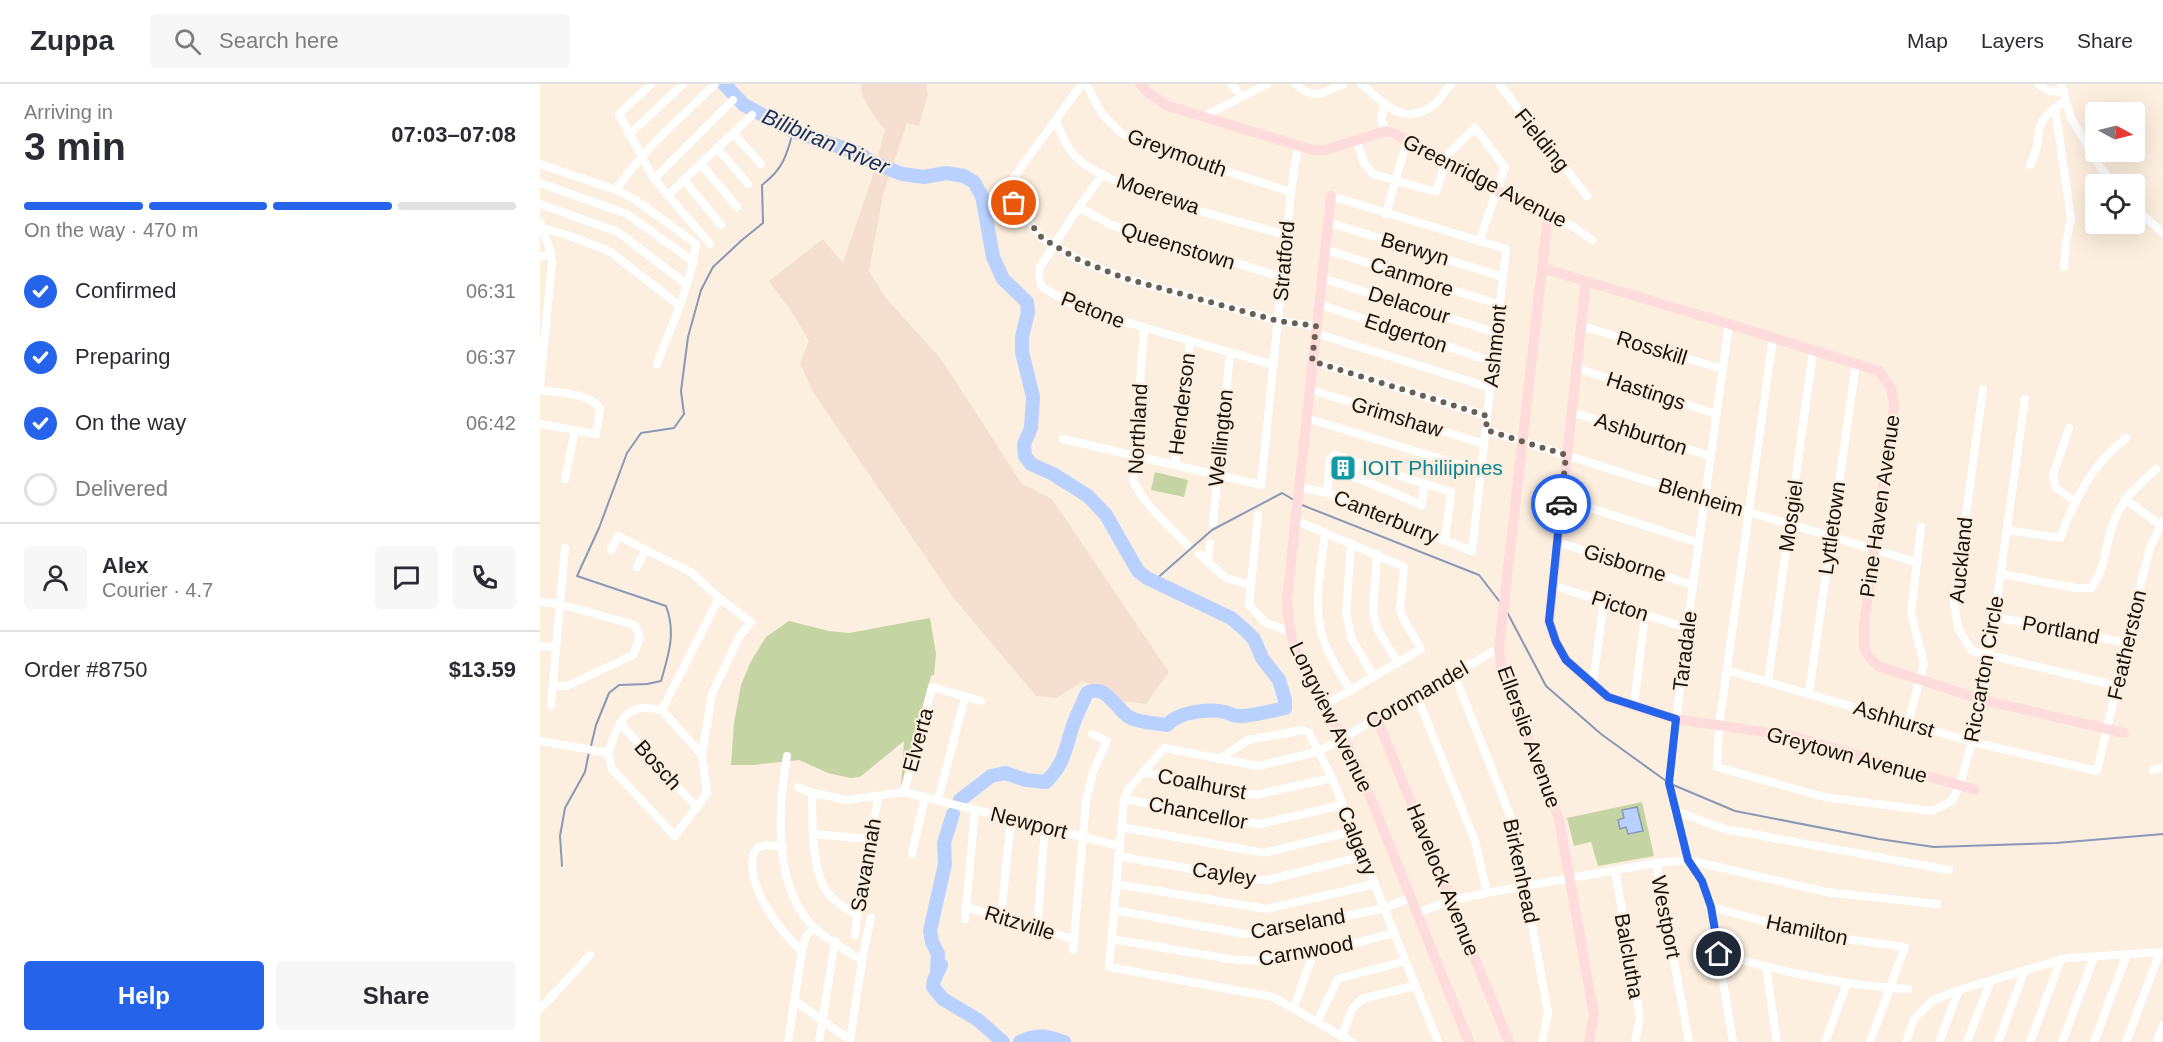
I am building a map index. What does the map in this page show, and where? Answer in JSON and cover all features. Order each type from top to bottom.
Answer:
[{"type":"street","points":[[651,84],[619,114],[654,179],[710,244]]},
{"type":"street","points":[[629,135],[682,84]]},
{"type":"street","points":[[616,190],[626,174],[715,84]]},
{"type":"street","points":[[1084,84],[1006,188],[1014,203],[1042,238],[1079,260],[1124,278],[1315,330],[1491,388]]},
{"type":"street","name":"Greymouth","points":[[1084,84],[1102,114],[1121,133],[1157,149],[1291,192]]},
{"type":"street","name":"Greenridge Avenue","points":[[1140,84],[1146,92],[1168,106],[1313,150],[1325,150],[1386,131],[1496,190],[1572,226],[1592,240]]},
{"type":"street","points":[[1231,84],[1242,97]]},
{"type":"street","points":[[1203,117],[1267,84]]},
{"type":"street","points":[[1295,84],[1306,94],[1316,95],[1343,84]]},
{"type":"street","points":[[1361,84],[1384,105],[1403,113],[1422,112],[1439,100],[1449,85]]},
{"type":"street","name":"Fielding","points":[[1499,84],[1587,196]]},
{"type":"street","points":[[2038,84],[2049,91],[2062,88],[2071,118],[2106,174]]},
{"type":"street","points":[[654,179],[733,100]]},
{"type":"street","points":[[2030,165],[2035,155],[2042,121],[2050,110],[2066,101]]},
{"type":"street","points":[[1384,105],[1381,120],[1386,131]]},
{"type":"street","points":[[2055,107],[2071,219],[2064,267]]},
{"type":"street","points":[[667,196],[752,115]]},
{"type":"street","name":"Moerewa","points":[[1055,120],[1072,153],[1103,174],[1146,194],[1286,235]]},
{"type":"street","points":[[1331,196],[1479,242],[1505,167],[1475,128],[1448,154],[1436,192],[1373,174],[1357,140]]},
{"type":"street","points":[[733,133],[761,164]]},
{"type":"street","points":[[1386,214],[1407,141]]},
{"type":"street","name":"Stratford","points":[[1218,476],[1261,485],[1286,235],[1298,145]]},
{"type":"street","points":[[717,148],[748,184]]},
{"type":"street","points":[[540,164],[616,190],[636,200],[696,244],[694,262],[657,364]]},
{"type":"street","points":[[701,164],[736,207]]},
{"type":"street","name":"Petone","points":[[1103,174],[1078,207],[1040,267],[1039,277],[1042,287],[1080,309],[1274,365]]},
{"type":"street","points":[[684,180],[721,225]]},
{"type":"street","points":[[540,183],[627,214],[694,262]]},
{"type":"street","name":"Longview Avenue","points":[[1331,196],[1287,599],[1291,632],[1295,651],[1359,769],[1469,1042]]},
{"type":"street","points":[[540,204],[618,232],[686,284]]},
{"type":"street","name":"Queenstown","points":[[1078,207],[1111,225],[1282,277]]},
{"type":"street","name":"Ellerslie Avenue","points":[[1548,216],[1499,648],[1501,669],[1559,819],[1594,1015],[1589,1042]]},
{"type":"street","points":[[2145,217],[2163,233]]},
{"type":"street","name":"Berwyn","points":[[1327,222],[1503,277]]},
{"type":"street","points":[[541,229],[567,235],[609,251],[680,305]]},
{"type":"street","points":[[540,424],[596,434],[600,409],[596,402],[580,396],[540,387],[551,253],[541,229]]},
{"type":"street","name":"Ashmont","points":[[1472,551],[1506,249],[1479,242]]},
{"type":"street","name":"Canmore","points":[[1324,249],[1500,305]]},
{"type":"street","points":[[540,256],[551,253]]},
{"type":"street","name":"Pine Haven Avenue","points":[[1542,268],[1879,371],[1891,388],[1894,405],[1864,624],[1864,648],[1870,658],[1878,666],[1983,700],[2124,733]]},
{"type":"street","name":"Delacour","points":[[1321,278],[1497,333]]},
{"type":"street","name":"Greytown Avenue","points":[[1586,281],[1549,621],[1556,642],[1566,660],[1608,697],[1634,706],[1676,719],[1792,736],[1975,790]]},
{"type":"street","name":"Edgerton","points":[[1318,304],[1494,362]]},
{"type":"street","name":"Taradale","points":[[1730,324],[1704,499],[1669,783],[1688,860],[1702,881],[1711,907],[1733,1042]]},
{"type":"street","name":"Rosskill","points":[[1582,326],[1722,369]]},
{"type":"street","name":"Northland","points":[[1144,329],[1133,479],[1136,487],[1187,544]]},
{"type":"street","points":[[1719,726],[1773,338]]},
{"type":"street","name":"Henderson","points":[[1175,465],[1190,342]]},
{"type":"street","name":"Mosgiel","points":[[1768,682],[1813,351]]},
{"type":"street","name":"Wellington","points":[[1213,523],[1230,352]]},
{"type":"street","points":[[1312,361],[1487,416]]},
{"type":"street","name":"Lyttletown","points":[[1809,693],[1856,363]]},
{"type":"street","name":"Hastings","points":[[1576,368],[1716,414]]},
{"type":"street","name":"Grimshaw","points":[[1309,389],[1484,444]]},
{"type":"street","name":"Auckland","points":[[1983,389],[1954,602],[1958,628],[1972,651],[2117,686]]},
{"type":"street","name":"Riccarton Circle","points":[[1719,726],[1717,767],[1824,797],[1932,812],[1952,801],[1960,785],[1983,700],[2025,399]]},
{"type":"street","name":"Ashburton","points":[[1572,412],[1710,456]]},
{"type":"street","points":[[1306,418],[1481,471]]},
{"type":"street","points":[[2069,428],[2053,475],[2056,488],[2075,501]]},
{"type":"street","points":[[565,479],[575,430]]},
{"type":"street","name":"Blenheim","points":[[1486,430],[1704,499],[1916,562]]},
{"type":"street","points":[[2008,530],[2060,538],[2075,501],[2097,466],[2126,438]]},
{"type":"street","points":[[1063,439],[1218,476]]},
{"type":"street","points":[[1327,493],[1330,460],[1335,455],[1451,492],[1445,541]]},
{"type":"street","points":[[1357,462],[1355,477],[1422,505],[1425,483]]},
{"type":"street","points":[[2001,574],[2075,588],[2091,588],[2100,576],[2114,519],[2125,499],[2156,469]]},
{"type":"street","name":"Canterburry","points":[[1299,487],[1327,493],[1472,551]]},
{"type":"street","points":[[1562,499],[1699,543]]},
{"type":"street","points":[[2125,499],[2161,523]]},
{"type":"street","points":[[1258,515],[1249,605],[1266,624],[1291,632]]},
{"type":"street","points":[[1295,520],[1404,567],[1400,609],[1421,650],[1323,706]]},
{"type":"street","name":"Featherston","points":[[2097,771],[2148,557],[2161,523]]},
{"type":"street","points":[[1908,723],[1924,664],[1911,613],[1921,527]]},
{"type":"street","points":[[1325,533],[1317,612],[1324,642],[1351,691]]},
{"type":"street","points":[[611,550],[618,536],[691,572],[719,598],[751,622],[739,637],[712,694],[702,754],[707,793],[675,836],[612,769],[608,753],[626,714],[641,708],[662,710],[702,754]]},
{"type":"street","name":"Gisborne","points":[[1557,542],[1693,585]]},
{"type":"street","points":[[1208,562],[1210,543]]},
{"type":"street","points":[[1351,543],[1346,614],[1352,639],[1374,677]]},
{"type":"street","points":[[551,705],[566,548]]},
{"type":"street","points":[[637,567],[646,550]]},
{"type":"street","points":[[1199,554],[1226,578],[1250,585]]},
{"type":"street","points":[[1377,554],[1373,611],[1377,628],[1398,663]]},
{"type":"street","name":"Picton","points":[[1552,585],[1687,628]]},
{"type":"street","points":[[662,710],[719,598]]},
{"type":"street","points":[[540,602],[559,604],[635,625],[640,638],[633,655],[567,686],[553,686]]},
{"type":"street","points":[[1593,683],[1604,602]]},
{"type":"street","points":[[1634,706],[1646,615]]},
{"type":"street","name":"Portland","points":[[1995,617],[2128,643]]},
{"type":"street","points":[[540,646],[556,647]]},
{"type":"street","name":"Coromandel","points":[[1294,1007],[1273,997],[1109,967],[1124,799],[1128,790],[1164,748],[1258,766],[1320,751],[1499,648]]},
{"type":"street","name":"Ashhurst","points":[[1727,670],[1972,742],[2097,771]]},
{"type":"street","name":"Birkenhead","points":[[1454,674],[1514,825],[1548,1013],[1542,1042]]},
{"type":"street","name":"Elverta","points":[[904,792],[932,687],[965,698]]},
{"type":"street","points":[[1417,696],[1475,841],[1487,893]]},
{"type":"street","points":[[938,800],[965,698],[981,701]]},
{"type":"street","name":"Havelock Avenue","points":[[1377,719],[1509,1042]]},
{"type":"street","name":"Bosch","points":[[620,723],[697,808]]},
{"type":"street","name":"Calgary","points":[[1219,759],[1248,740],[1303,730],[1310,733],[1354,831],[1438,1042]]},
{"type":"street","points":[[1073,950],[1088,791],[1093,772],[1107,741],[1092,734]]},
{"type":"street","points":[[540,741],[608,753]]},
{"type":"street","points":[[787,756],[782,795],[786,876],[793,895],[814,928],[862,961]]},
{"type":"street","points":[[2153,770],[2163,768]]},
{"type":"street","name":"Coalhurst","points":[[1143,772],[1256,795],[1332,778]]},
{"type":"street","points":[[798,787],[812,793],[847,800],[904,792]]},
{"type":"street","name":"Newport","points":[[904,792],[1119,846]]},
{"type":"street","points":[[812,793],[813,834],[818,870],[824,887],[841,906],[856,914]]},
{"type":"street","name":"Savannah","points":[[855,935],[862,872],[879,795]]},
{"type":"street","points":[[912,854],[925,797]]},
{"type":"street","name":"Chancellor","points":[[1124,799],[1260,824],[1342,805]]},
{"type":"street","points":[[965,919],[975,810]]},
{"type":"street","points":[[1675,811],[1725,830],[1949,870]]},
{"type":"street","points":[[1001,916],[1011,819]]},
{"type":"street","points":[[1037,928],[1045,827]]},
{"type":"street","points":[[1121,827],[1264,853],[1354,831]]},
{"type":"street","points":[[813,834],[869,839]]},
{"type":"street","points":[[783,847],[766,845],[757,848],[752,858],[754,873],[762,898],[776,924],[793,944],[802,950]]},
{"type":"street","name":"Cayley","points":[[1118,856],[1248,879],[1268,880],[1364,856]]},
{"type":"street","points":[[1418,913],[1452,900],[1487,893],[1656,863],[1688,860],[1826,892],[1937,904]]},
{"type":"street","name":"Westport","points":[[1656,863],[1689,1042]]},
{"type":"street","name":"Balclutha","points":[[1615,870],[1640,1017],[1635,1042]]},
{"type":"street","points":[[1116,884],[1266,909],[1375,884]]},
{"type":"street","name":"Carseland","points":[[1114,910],[1245,934],[1279,931],[1384,908],[1410,898]]},
{"type":"street","name":"Ritzville","points":[[966,907],[1073,939]]},
{"type":"street","name":"Hamilton","points":[[1711,907],[1815,935],[1905,948],[1890,988]]},
{"type":"street","points":[[795,1001],[850,1041],[871,918]]},
{"type":"street","points":[[788,1042],[802,950],[806,936],[814,928]]},
{"type":"street","name":"Carnwood","points":[[1112,939],[1229,959],[1256,961],[1313,954],[1394,933]]},
{"type":"street","points":[[819,1042],[835,941]]},
{"type":"street","points":[[1906,1042],[1914,1019],[1932,1001],[1959,990],[2061,959],[2161,952],[2126,1042]]},
{"type":"street","points":[[1313,954],[1294,1007],[1352,1042]]},
{"type":"street","points":[[1719,954],[1766,967],[1847,983],[1908,989]]},
{"type":"street","points":[[2094,1042],[2127,954]]},
{"type":"street","points":[[540,1009],[590,955]]},
{"type":"street","points":[[2062,1042],[2094,957]]},
{"type":"street","points":[[2030,1042],[2061,959]]},
{"type":"street","points":[[1317,1022],[1338,979],[1405,960]]},
{"type":"street","points":[[1766,967],[1777,1042]]},
{"type":"street","points":[[1998,1042],[2024,972]]},
{"type":"street","points":[[1967,1042],[1990,982]]},
{"type":"street","points":[[1825,1042],[1847,983]]},
{"type":"street","points":[[1342,1036],[1356,1003],[1362,999],[1414,986]]},
{"type":"street","points":[[1870,1042],[1890,988]]},
{"type":"street","points":[[1939,1042],[1959,990]]},
{"type":"street","points":[[2157,1042],[2163,1025]]},
{"type":"shaded area","points":[[861,84],[926,84],[928,94],[919,126],[907,123],[883,195],[869,271],[885,297],[941,359],[1022,484],[1052,499],[1169,672],[1146,704],[1121,701],[1083,681],[1056,698],[1036,696],[952,596],[813,392],[800,363],[809,341],[769,281],[823,239],[843,263],[871,181],[885,130],[862,95]]},
{"type":"green space","points":[[1155,472],[1188,480],[1184,497],[1151,490]]},
{"type":"green space","points":[[930,618],[936,654],[934,675],[931,676],[901,787],[904,741],[860,777],[850,778],[828,773],[799,760],[731,765],[734,723],[741,685],[751,661],[766,637],[789,621],[829,631],[849,633]]},
{"type":"green space","points":[[1642,802],[1654,856],[1598,866],[1591,842],[1574,846],[1567,818]]},
{"type":"water","points":[[1637,807],[1643,831],[1628,834],[1626,827],[1620,829],[1618,820],[1624,818],[1622,810]]},
{"type":"waterway","name":"Bilibiran River","points":[[724,84],[744,105],[793,131],[858,153],[874,163],[902,174],[924,177],[946,173],[964,176],[974,182],[982,196],[993,257],[1003,279],[1027,302],[1028,312],[1022,337],[1022,352],[1033,397],[1031,428],[1024,444],[1025,456],[1031,464],[1053,474],[1088,496],[1106,515],[1138,571],[1147,578],[1231,618],[1245,630],[1254,639],[1262,658],[1279,680],[1285,708],[1240,716],[1218,711],[1194,712],[1178,717],[1167,725],[1133,719],[1100,691],[1087,693],[1060,763],[1046,782],[1026,780],[1005,773],[991,776],[960,800]]},
{"type":"waterway","points":[[591,746],[596,725],[609,693],[619,685],[661,681],[669,652],[671,625],[666,606],[577,576],[599,528],[627,453],[641,433],[674,428],[684,414],[681,391],[688,337],[701,290],[713,267],[763,223],[762,185],[783,162],[793,131]]},
{"type":"waterway","points":[[1154,581],[1212,530],[1282,493],[1294,500]]},
{"type":"waterway","points":[[1302,505],[1479,575],[1500,602]]},
{"type":"waterway","points":[[1507,612],[1546,686],[1601,734],[1666,781]]},
{"type":"waterway","points":[[562,866],[560,836],[565,808],[585,772],[589,752]]},
{"type":"waterway","points":[[1671,784],[1735,811],[1879,839],[1934,847],[2056,843],[2163,834]]},
{"type":"waterway","name":"Bilibiran River","points":[[937,971],[938,954],[930,931],[945,864],[944,843],[953,814]]},
{"type":"waterway","name":"Bilibiran River","points":[[941,965],[933,987],[943,999],[978,1020],[1003,1042]]},
{"type":"waterway","name":"Bilibiran River","points":[[1020,1042],[1042,1036],[1064,1042]]},
{"type":"way so far","points":[[1014,203],[1042,238],[1079,260],[1124,278],[1278,321],[1316,326],[1312,361],[1487,416],[1486,430],[1566,455],[1561,504]]},
{"type":"place","name":"IOIT Philiipines","points":[[1343,468]]},
{"type":"route","points":[[1561,504],[1549,621],[1556,642],[1566,660],[1608,697],[1676,719],[1669,783],[1688,860],[1702,881],[1711,907],[1719,954]]}]
